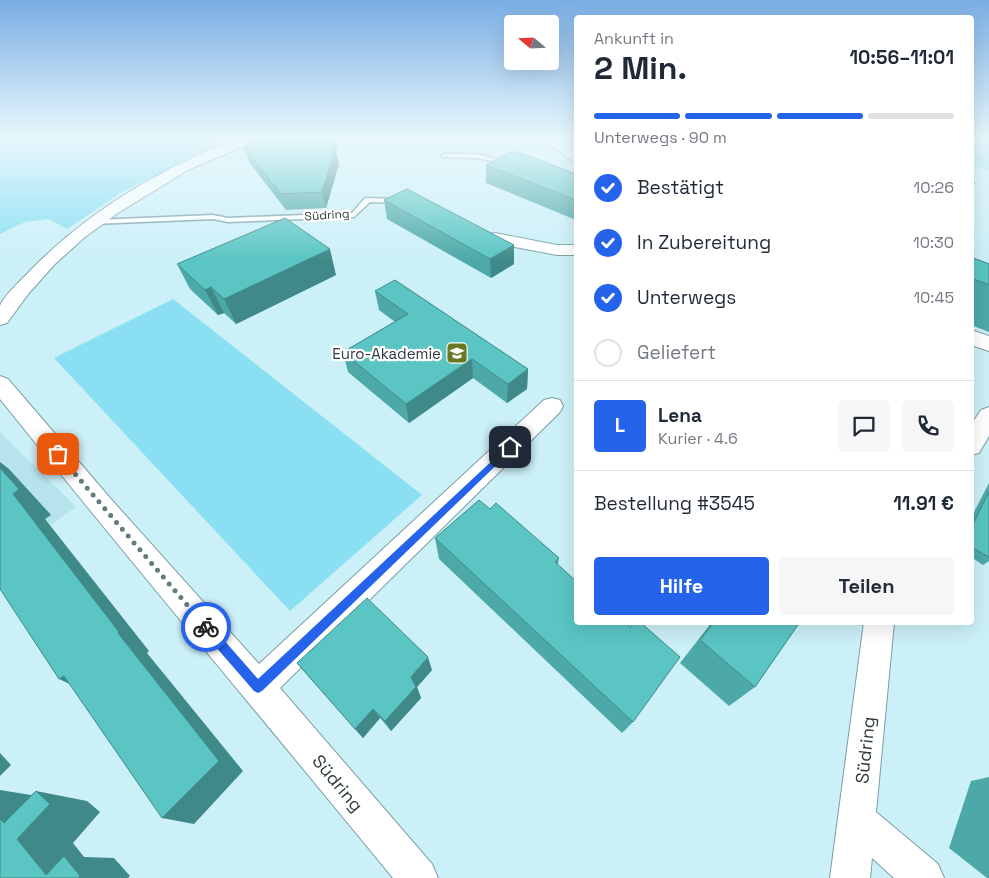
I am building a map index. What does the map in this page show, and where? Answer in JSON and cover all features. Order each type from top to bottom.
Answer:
[{"type":"street","points":[[0,319],[19,294],[66,245],[94,222],[166,178]]},
{"type":"street","points":[[491,237],[557,250],[574,250]]},
{"type":"street","points":[[974,338],[989,344]]},
{"type":"street","name":"Südring","points":[[0,384],[101,506],[258,687],[418,878]]},
{"type":"street","points":[[258,687],[552,406]]},
{"type":"street","points":[[974,441],[989,416]]},
{"type":"street","name":"Südring","points":[[850,878],[879,625]]},
{"type":"street","points":[[857,820],[924,878]]},
{"type":"lane","name":"Südring","points":[[94,222],[213,217],[228,220],[354,215],[368,200],[410,201]]},
{"type":"shaded area","points":[[0,178],[150,178],[122,192],[67,229],[49,219],[25,222],[0,234]]},
{"type":"shaded area","points":[[173,299],[422,495],[290,611],[54,358]]},
{"type":"shaded area","points":[[0,432],[76,507],[0,562]]},
{"type":"building","points":[[268,178],[326,178],[322,192],[281,194]]},
{"type":"building","points":[[519,178],[574,178],[574,199]]},
{"type":"building","points":[[407,189],[514,245],[490,259],[384,200]]},
{"type":"building","points":[[285,218],[330,249],[224,299],[211,287],[205,290],[177,264]]},
{"type":"building","points":[[974,258],[989,264],[989,285],[974,279]]},
{"type":"building","points":[[395,280],[528,369],[508,384],[472,359],[406,404],[343,352],[408,314],[375,291]]},
{"type":"building","points":[[0,468],[19,489],[13,494],[118,633],[219,761],[162,818],[64,676],[59,679],[0,589]]},
{"type":"building","points":[[989,492],[989,557],[974,549],[974,522]]},
{"type":"building","points":[[479,500],[490,509],[496,503],[559,558],[555,562],[574,579],[574,625],[628,625],[630,627],[632,625],[643,625],[680,657],[633,722],[435,538]]},
{"type":"building","points":[[367,598],[428,657],[411,677],[416,687],[385,721],[373,709],[355,729],[297,663]]},
{"type":"building","points":[[712,625],[798,625],[755,687],[700,640]]},
{"type":"building","points":[[36,791],[50,804],[17,839],[46,875],[64,856],[80,876],[78,878],[0,878],[0,819],[4,823]]},
{"type":"way so far","points":[[58,454],[206,627]]},
{"type":"place","name":"Euro-Akademie","points":[[457,353]]},
{"type":"route","points":[[206,627],[258,687],[510,447]]}]
